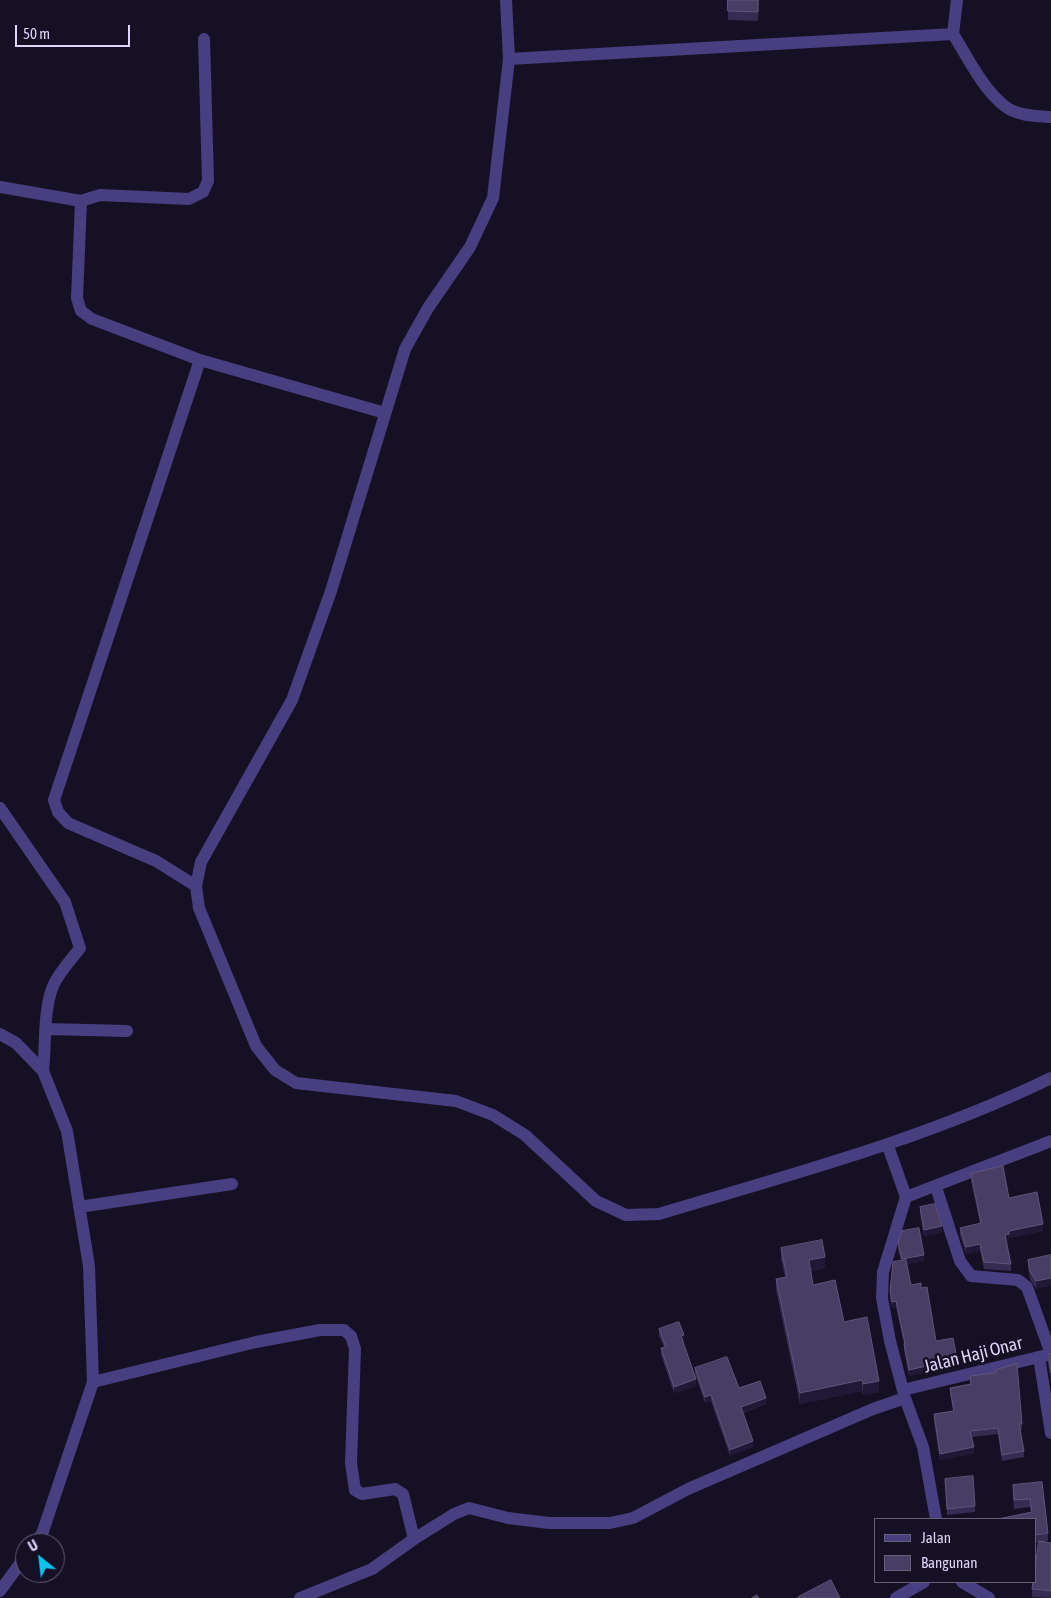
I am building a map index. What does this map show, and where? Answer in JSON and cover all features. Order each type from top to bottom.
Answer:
[{"type":"street","points":[[506,0],[509,59],[493,198],[470,248],[428,308],[405,349],[331,591],[292,700],[201,862],[196,886],[200,908],[256,1046],[275,1070],[296,1083],[456,1101],[492,1115],[525,1136],[596,1201],[626,1215],[659,1214],[888,1146],[1011,1098],[1051,1078]]},
{"type":"street","points":[[957,0],[953,34],[994,95],[1007,108],[1029,115],[1051,117]]},
{"type":"street","points":[[509,59],[953,34]]},
{"type":"street","points":[[0,187],[81,201],[100,195],[190,199],[203,192],[208,180],[204,39]]},
{"type":"street","points":[[81,201],[77,298],[81,311],[92,319],[200,360],[385,413]]},
{"type":"street","points":[[196,886],[156,861],[68,823],[58,812],[54,800],[200,360]]},
{"type":"street","points":[[0,808],[64,902],[80,948],[63,969],[53,986],[44,1071]]},
{"type":"street","points":[[47,1029],[126,1031]]},
{"type":"street","points":[[0,1034],[16,1042],[44,1071],[67,1131],[89,1266],[93,1382],[42,1533]]},
{"type":"street","points":[[906,1197],[1051,1141]]},
{"type":"street","points":[[888,1146],[906,1197],[883,1272],[882,1298],[890,1341],[904,1394],[922,1447],[936,1518]]},
{"type":"street","points":[[80,1207],[232,1184]]},
{"type":"street","points":[[936,1187],[960,1260],[972,1276],[1018,1280],[1027,1287],[1047,1355],[1051,1433]]},
{"type":"street","points":[[93,1382],[256,1342],[320,1330],[344,1330],[351,1336],[356,1349],[351,1463],[355,1490],[362,1494],[395,1489],[403,1494],[414,1539]]},
{"type":"street","name":"Jalan Haji Onar","points":[[300,1598],[372,1569],[414,1539],[454,1514],[469,1508],[508,1518],[549,1523],[610,1523],[633,1518],[697,1485],[904,1394],[1047,1355]]},
{"type":"street","points":[[0,1592],[15,1571]]},
{"type":"street","points":[[896,1598],[922,1583]]},
{"type":"street","points":[[964,1583],[989,1598]]},
{"type":"building","points":[[728,0],[758,0],[758,12],[728,11]]},
{"type":"building","points":[[1003,1166],[1009,1198],[1037,1192],[1043,1224],[1009,1231],[1009,1234],[1005,1235],[1011,1264],[984,1262],[980,1244],[966,1247],[960,1228],[981,1223],[971,1174]]},
{"type":"building","points":[[935,1204],[942,1226],[924,1230],[920,1207]]},
{"type":"building","points":[[919,1228],[924,1255],[902,1259],[898,1243],[902,1231]]},
{"type":"building","points":[[822,1240],[825,1257],[809,1260],[813,1285],[835,1280],[844,1322],[867,1317],[879,1381],[863,1384],[862,1380],[800,1393],[776,1279],[787,1277],[781,1248]]},
{"type":"building","points":[[1051,1255],[1051,1278],[1036,1281],[1030,1271],[1028,1260]]},
{"type":"building","points":[[906,1260],[911,1285],[921,1283],[921,1288],[927,1287],[936,1341],[953,1338],[957,1359],[909,1370],[896,1301],[892,1302],[890,1291],[893,1262]]},
{"type":"building","points":[[679,1322],[684,1335],[681,1336],[696,1379],[674,1387],[661,1348],[666,1347],[659,1329]]},
{"type":"building","points":[[1051,1354],[1051,1373],[1048,1355]]},
{"type":"building","points":[[727,1357],[739,1388],[760,1381],[766,1398],[741,1407],[753,1441],[730,1450],[711,1395],[705,1397],[695,1368]]},
{"type":"building","points":[[1017,1364],[1022,1424],[1019,1424],[1024,1451],[1002,1455],[998,1428],[970,1431],[974,1447],[940,1454],[934,1414],[954,1411],[950,1388],[971,1384],[970,1376],[996,1373],[996,1370]]},
{"type":"building","points":[[973,1476],[975,1506],[947,1509],[945,1479]]},
{"type":"building","points":[[1042,1482],[1048,1533],[1036,1535],[1036,1518],[1003,1518],[1032,1512],[1030,1499],[1014,1500],[1013,1485]]},
{"type":"building","points":[[1039,1541],[1051,1543],[1051,1591],[1032,1589],[1033,1583],[1036,1583]]},
{"type":"building","points":[[831,1580],[840,1598],[797,1598],[798,1597]]}]
